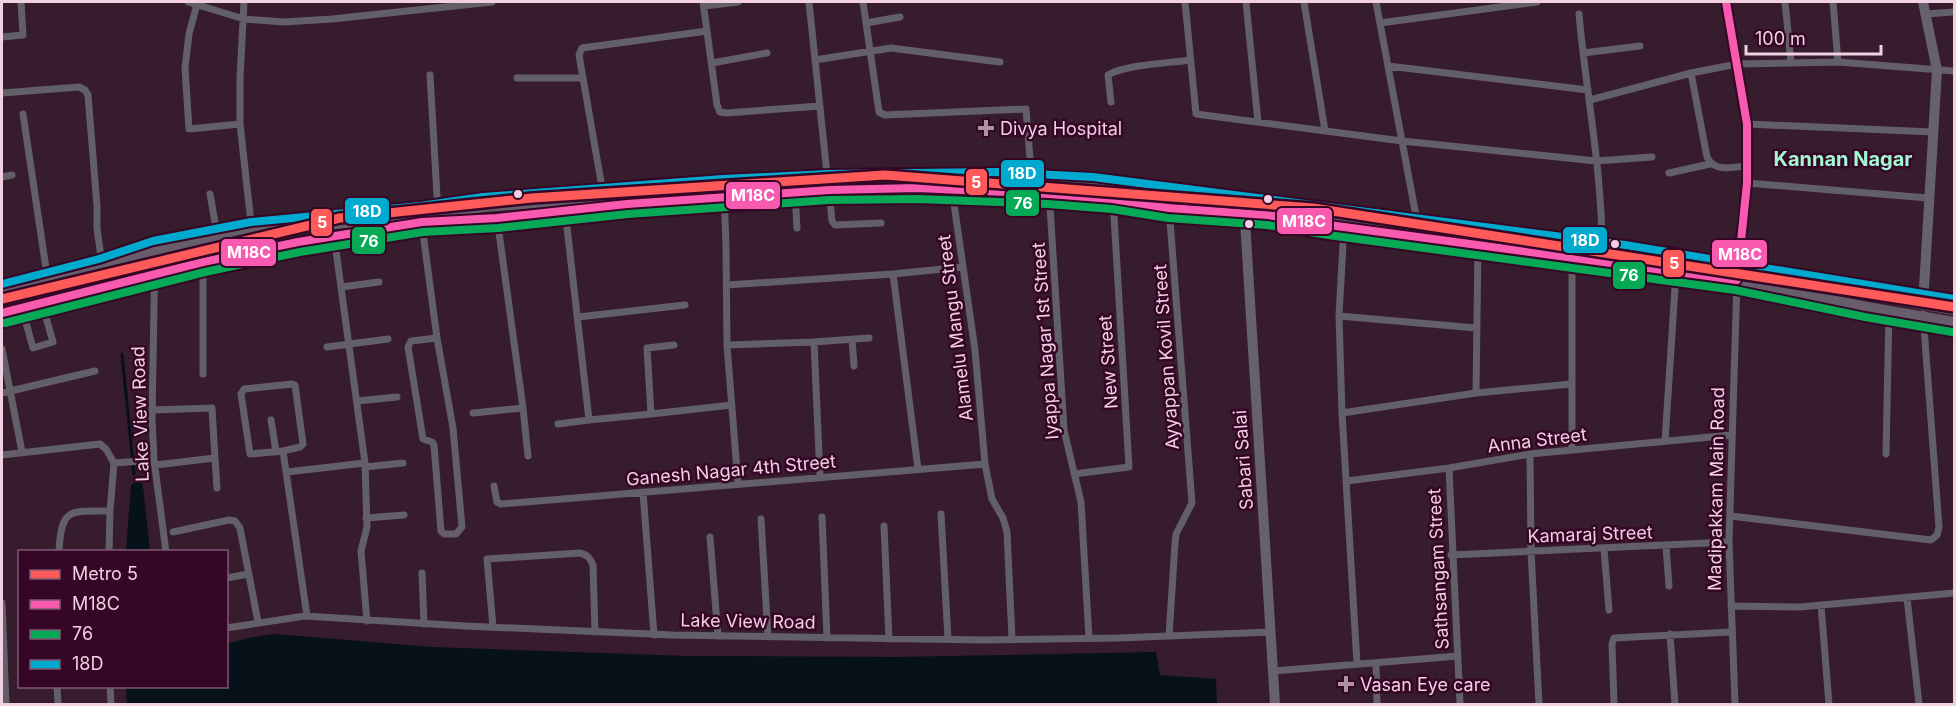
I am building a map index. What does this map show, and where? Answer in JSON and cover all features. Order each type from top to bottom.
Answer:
[{"type":"main road","points":[[2,314],[203,262],[421,219],[438,213],[484,207],[829,187],[1032,183],[1049,189],[1169,208],[1244,209],[1268,215],[1344,226],[1419,233],[1478,245],[1572,257],[1602,257],[1676,273],[1737,277],[1889,311],[1954,322]]},
{"type":"main road","points":[[2,294],[102,269],[154,251],[252,232],[421,219],[497,218],[724,193],[795,193],[829,187],[952,190],[1092,187],[1602,257],[1954,310]]},
{"type":"street","points":[[2,37],[23,35],[21,2]]},
{"type":"street","points":[[188,2],[244,19],[284,22],[332,20],[492,2]]},
{"type":"street","points":[[244,2],[240,124],[252,232],[246,253]]},
{"type":"street","points":[[738,2],[704,4],[717,105],[720,112],[819,106]]},
{"type":"street","points":[[809,2],[832,221],[835,225],[881,223]]},
{"type":"street","points":[[863,2],[879,112],[885,115],[1026,109],[1032,183]]},
{"type":"street","points":[[1185,2],[1196,114],[1402,141],[1596,161],[1652,157]]},
{"type":"street","points":[[1246,2],[1258,122]]},
{"type":"street","points":[[1304,2],[1325,131]]},
{"type":"street","points":[[1376,2],[1419,233]]},
{"type":"street","points":[[1380,23],[1537,2]]},
{"type":"street","points":[[1726,2],[1747,124],[1747,183],[1737,277]]},
{"type":"street","points":[[1785,2],[1791,62]]},
{"type":"street","points":[[1833,2],[1838,62]]},
{"type":"street","points":[[1731,516],[1931,540],[1937,535],[1939,527],[1923,305],[1937,70],[1923,2]]},
{"type":"street","points":[[197,4],[189,34],[184,68],[189,129],[240,124]]},
{"type":"street","points":[[1925,14],[1954,12]]},
{"type":"street","points":[[1579,14],[1596,161],[1602,257]]},
{"type":"street","points":[[866,23],[900,17]]},
{"type":"street","points":[[604,199],[579,55],[582,48],[707,31]]},
{"type":"street","points":[[1583,53],[1640,46]]},
{"type":"street","points":[[815,60],[891,48],[1000,62]]},
{"type":"street","points":[[712,63],[767,53]]},
{"type":"street","points":[[1111,102],[1107,75],[1124,69],[1190,60]]},
{"type":"street","points":[[1590,100],[1691,73],[1737,64],[1838,62],[1954,71]]},
{"type":"street","points":[[1388,66],[1588,90]]},
{"type":"street","points":[[1691,73],[1710,164]]},
{"type":"street","points":[[430,75],[438,213]]},
{"type":"street","points":[[517,78],[583,78]]},
{"type":"street","points":[[2,93],[79,87],[86,92],[97,228],[105,287]]},
{"type":"street","points":[[23,114],[48,282]]},
{"type":"street","points":[[1747,124],[1933,132]]},
{"type":"street","points":[[1669,173],[1710,164],[1718,168],[1747,166]]},
{"type":"street","points":[[2,177],[12,175]]},
{"type":"street","points":[[1747,183],[1928,198]]},
{"type":"street","name":"Iyappa Nagar 1st Street","points":[[1049,189],[1064,430],[1081,502],[1089,638]]},
{"type":"street","name":"Alamelu Mangu Street","points":[[952,190],[975,350],[985,464],[992,499],[1003,518],[1007,532],[1012,639]]},
{"type":"street","points":[[724,193],[726,345],[738,484]]},
{"type":"street","points":[[795,193],[797,228]]},
{"type":"street","points":[[210,194],[218,239]]},
{"type":"street","name":"New Street","points":[[1074,474],[1129,467],[1113,199]]},
{"type":"street","name":"Ayyappan Kovil Street","points":[[1169,208],[1192,503],[1176,534],[1169,636]]},
{"type":"street","name":"Sabari Salai","points":[[1244,209],[1275,705]]},
{"type":"street","points":[[565,210],[589,420]]},
{"type":"street","points":[[497,218],[524,408],[528,456]]},
{"type":"street","points":[[421,219],[436,338],[453,428],[462,527],[456,534],[444,534],[441,531],[434,445],[423,439],[408,347],[411,341],[436,338]]},
{"type":"street","points":[[1344,226],[1339,316],[1342,413],[1357,664]]},
{"type":"street","points":[[334,236],[365,465],[366,535],[362,551],[367,621]]},
{"type":"street","points":[[1476,393],[1478,245]]},
{"type":"street","name":"Lake View Road","points":[[154,251],[152,462],[166,550]]},
{"type":"street","points":[[1572,257],[1572,450]]},
{"type":"street","points":[[203,262],[203,374]]},
{"type":"street","points":[[727,285],[963,267]]},
{"type":"street","points":[[1665,441],[1676,273]]},
{"type":"street","points":[[893,274],[918,469]]},
{"type":"street","name":"Madipakkam Main Road","points":[[1735,705],[1729,542],[1737,277]]},
{"type":"street","points":[[341,287],[379,282]]},
{"type":"street","points":[[22,308],[33,348],[53,342],[42,303]]},
{"type":"street","points":[[578,317],[685,305]]},
{"type":"street","points":[[1886,454],[1889,311]]},
{"type":"street","points":[[1339,316],[1476,328]]},
{"type":"street","points":[[726,345],[868,338]]},
{"type":"street","points":[[327,347],[388,339]]},
{"type":"street","points":[[852,339],[854,366]]},
{"type":"street","points":[[814,342],[820,477]]},
{"type":"street","points":[[651,414],[647,348],[674,345]]},
{"type":"street","points":[[2,349],[22,452]]},
{"type":"street","points":[[2,393],[95,372]]},
{"type":"street","points":[[1342,413],[1476,393],[1572,384]]},
{"type":"street","points":[[296,385],[303,444],[300,447],[279,452],[250,454],[241,394],[244,389],[296,385]]},
{"type":"street","points":[[357,401],[397,397]]},
{"type":"street","points":[[558,424],[732,405]]},
{"type":"street","points":[[152,410],[212,408],[217,488]]},
{"type":"street","points":[[473,413],[524,408]]},
{"type":"street","points":[[270,420],[287,472],[307,616]]},
{"type":"street","name":"Anna Street","points":[[1347,481],[1449,468],[1530,454],[1732,435]]},
{"type":"street","points":[[2,455],[100,444],[106,449],[117,463],[110,511],[109,550]]},
{"type":"street","points":[[1530,454],[1531,551],[1539,705]]},
{"type":"street","points":[[117,463],[215,459]]},
{"type":"street","points":[[287,472],[403,463]]},
{"type":"street","name":"Ganesh Nagar 4th Street","points":[[494,486],[497,502],[501,504],[985,464]]},
{"type":"street","name":"Sathsangam Street","points":[[1449,468],[1451,555],[1460,705]]},
{"type":"street","points":[[643,492],[654,635]]},
{"type":"street","points":[[59,550],[61,527],[68,516],[75,512],[110,511]]},
{"type":"street","points":[[941,514],[948,639]]},
{"type":"street","points":[[366,518],[404,515]]},
{"type":"street","points":[[822,517],[827,638]]},
{"type":"street","points":[[761,519],[768,637]]},
{"type":"street","points":[[173,532],[235,520],[240,528],[258,622]]},
{"type":"street","points":[[884,526],[890,639]]},
{"type":"street","points":[[710,537],[718,636]]},
{"type":"street","name":"Kamaraj Street","points":[[1451,555],[1729,542]]},
{"type":"street","points":[[1666,546],[1669,586]]},
{"type":"street","points":[[1604,549],[1609,610]]},
{"type":"street","points":[[493,627],[487,559],[580,553],[586,554],[593,565],[595,632]]},
{"type":"street","points":[[422,573],[424,624]]},
{"type":"street","points":[[228,578],[249,574]]},
{"type":"street","points":[[1731,606],[1800,607],[1954,593]]},
{"type":"street","points":[[1907,598],[1919,705]]},
{"type":"street","points":[[2,603],[6,705]]},
{"type":"street","points":[[1821,605],[1829,705]]},
{"type":"street","name":"Lake View Road","points":[[228,628],[307,616],[654,635],[827,638],[1089,638],[1271,632]]},
{"type":"street","points":[[1614,705],[1612,640],[1616,637],[1731,632]]},
{"type":"street","points":[[1670,634],[1675,705]]},
{"type":"street","points":[[1274,671],[1458,656]]},
{"type":"street","points":[[1376,663],[1377,705]]},
{"type":"street","points":[[57,688],[58,705]]},
{"type":"street","points":[[110,688],[111,705]]},
{"type":"shaded area","points":[[142,483],[143,486],[150,550],[126,550],[131,485]]},
{"type":"shaded area","points":[[274,634],[433,647],[688,656],[896,657],[1156,652],[1160,675],[1216,679],[1217,704],[127,704],[126,688],[228,688],[228,644]]},
{"type":"waterway","points":[[122,354],[134,474]]},
{"type":"metro line","name":"5","points":[[2,299],[340,218],[532,198],[885,175],[1313,208],[1954,307]]},
{"type":"transit line","name":"M18C","points":[[2,313],[203,262],[298,242],[422,222],[497,218],[627,204],[829,190],[917,188],[1049,194],[1113,199],[1169,208],[1268,215],[1737,280],[1747,183],[1747,124],[1726,2]]},
{"type":"transit line","name":"18D","points":[[2,284],[99,259],[153,241],[251,222],[420,206],[483,197],[723,179],[828,174],[997,172],[1093,177],[1625,245],[1954,299]]},
{"type":"transit line","name":"76","points":[[5,323],[205,272],[300,252],[423,232],[498,228],[628,214],[829,200],[917,199],[1048,204],[1112,209],[1168,218],[1267,225],[1735,290],[1865,317],[1952,332]]},
{"type":"place","name":"Divya Hospital","points":[[986,128]]},
{"type":"place","name":"Vasan Eye care","points":[[1346,684]]},
{"type":"district","name":"Kannan Nagar","points":[[1843,159]]}]
